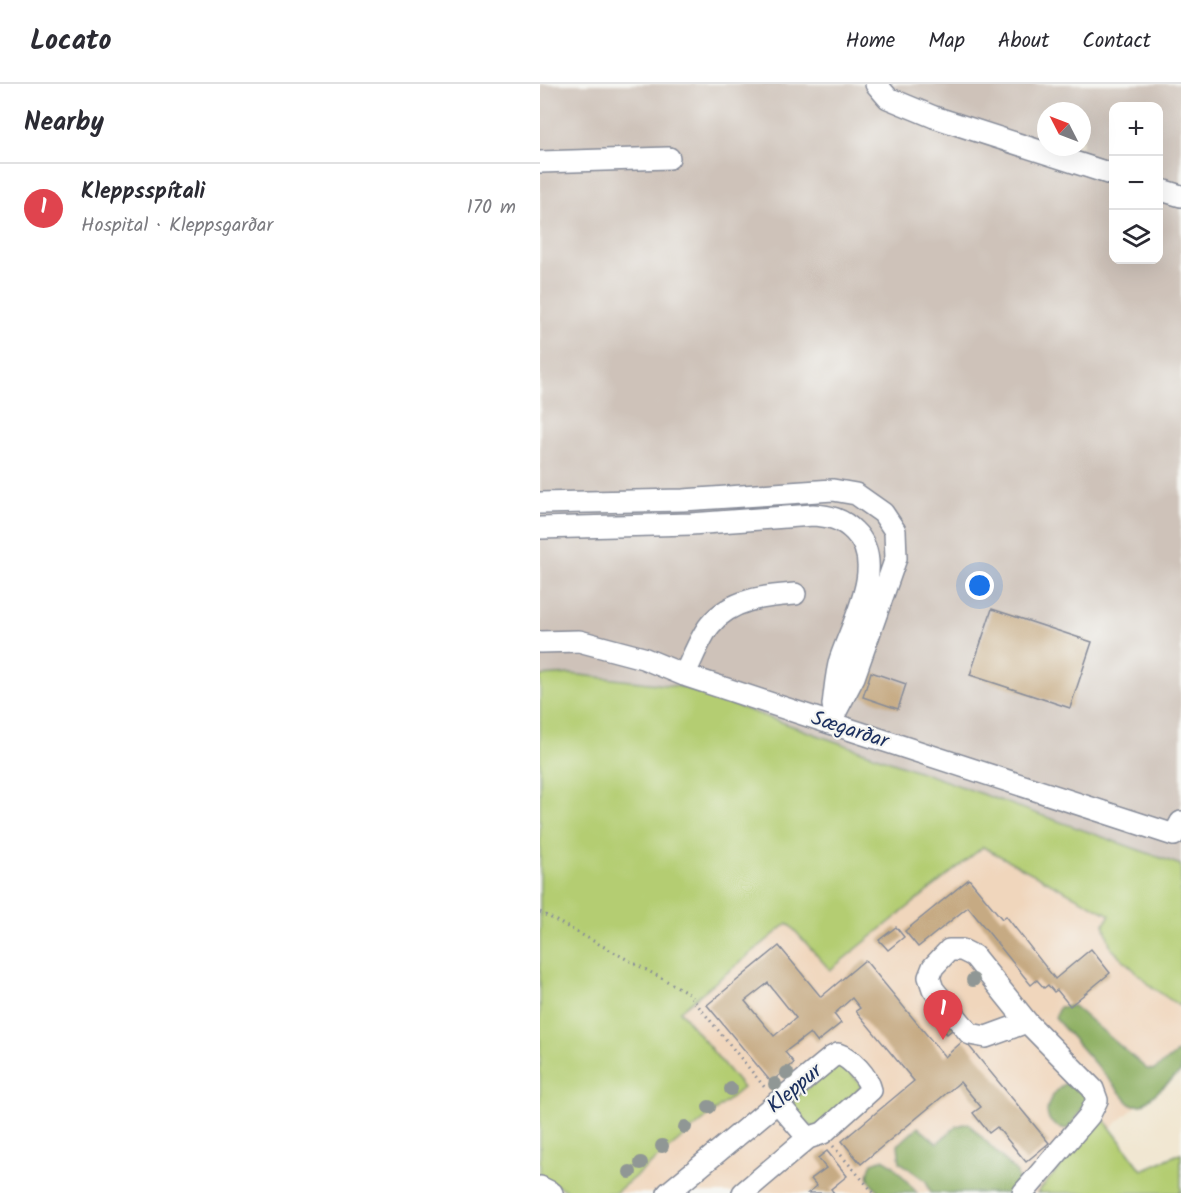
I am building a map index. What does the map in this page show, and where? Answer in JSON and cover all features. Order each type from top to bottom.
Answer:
[{"type":"street","points":[[876,84],[888,98],[934,117],[1109,174]]},
{"type":"street","points":[[540,162],[669,158]]},
{"type":"street","points":[[1163,191],[1181,196]]},
{"type":"street","points":[[540,503],[683,500],[833,490],[855,494],[883,513],[895,531],[896,558],[854,677],[830,723]]},
{"type":"street","points":[[540,528],[691,525],[813,515],[832,516],[849,525],[863,539],[869,576],[839,663],[830,723]]},
{"type":"street","points":[[684,675],[710,625],[729,608],[749,600],[795,594]]},
{"type":"street","name":"Sægarðar","points":[[540,642],[579,641],[644,658],[684,675],[830,723],[1173,831]]},
{"type":"street","points":[[1023,1193],[1089,1116],[1097,1100],[1094,1089],[1027,1022],[974,956],[962,950],[949,950],[933,966],[930,978],[933,989],[970,1034],[986,1037],[1027,1022]]},
{"type":"street","name":"Kleppur","points":[[668,1193],[832,1057],[838,1054],[845,1056],[869,1082],[871,1089],[816,1136],[742,1193]]},
{"type":"street","points":[[777,1102],[816,1136]]},
{"type":"street","points":[[540,1187],[552,1193]]},
{"type":"path","points":[[540,912],[687,992],[777,1102]]},
{"type":"path","points":[[816,1136],[874,1193]]},
{"type":"shaded area","points":[[540,84],[1181,84],[1181,865],[683,687],[571,674],[540,676]]},
{"type":"shaded area","points":[[983,847],[1119,920],[1181,989],[1181,1070],[1037,1193],[615,1193],[743,1088],[680,1011],[788,923],[831,970]]},
{"type":"green space","points":[[571,674],[683,687],[1181,865],[1181,1007],[1153,988],[1111,948],[1104,924],[1110,915],[983,847],[830,970],[788,923],[680,1011],[743,1088],[615,1193],[571,1193],[540,1177],[540,676]]},
{"type":"green space","points":[[1074,1006],[1147,1069],[1154,1070],[1181,1050],[1181,1072],[1142,1105],[1131,1105],[1055,1018],[1059,1007]]},
{"type":"green space","points":[[840,1061],[862,1086],[824,1126],[811,1127],[793,1107],[792,1101]]},
{"type":"green space","points":[[1076,1079],[1086,1090],[1085,1105],[1068,1129],[1056,1126],[1047,1113],[1048,1105],[1052,1096],[1059,1089]]},
{"type":"green space","points":[[1103,1118],[1142,1170],[1181,1153],[1181,1193],[1037,1193]]},
{"type":"green space","points":[[968,1123],[1017,1173],[1019,1187],[1013,1193],[931,1193],[926,1181],[900,1162],[898,1145],[918,1127],[937,1143],[957,1126]]},
{"type":"green space","points":[[883,1159],[893,1165],[917,1193],[880,1193],[871,1183],[868,1172],[872,1163]]},
{"type":"building","points":[[992,609],[1092,642],[1070,708],[970,675]]},
{"type":"building","points":[[871,672],[906,684],[898,709],[863,697]]},
{"type":"building","points":[[969,879],[1002,919],[1006,916],[1055,979],[1091,949],[1110,973],[1070,1006],[1057,990],[1054,992],[1048,985],[1044,988],[1037,980],[1031,985],[968,907],[918,947],[905,931]]},
{"type":"building","points":[[896,927],[904,937],[888,950],[879,940]]},
{"type":"building","points":[[779,946],[821,997],[865,960],[945,1057],[964,1040],[1049,1143],[1026,1162],[997,1127],[989,1133],[973,1113],[981,1107],[960,1082],[861,1164],[842,1141],[914,1081],[856,1011],[860,1008],[852,998],[834,1014],[841,1023],[817,1042],[810,1033],[785,1052],[794,1063],[771,1082],[707,1005]],"holes":[[[768,983],[796,1018],[774,1036],[745,1001]]]},
{"type":"building","points":[[945,1010],[957,1026],[947,1034],[935,1019]]},
{"type":"building","points":[[827,1151],[847,1176],[831,1189],[834,1193],[808,1193],[817,1186],[811,1179],[826,1168],[818,1158]]},
{"type":"place","name":"Kleppsspítali","points":[[943,1040]]}]
